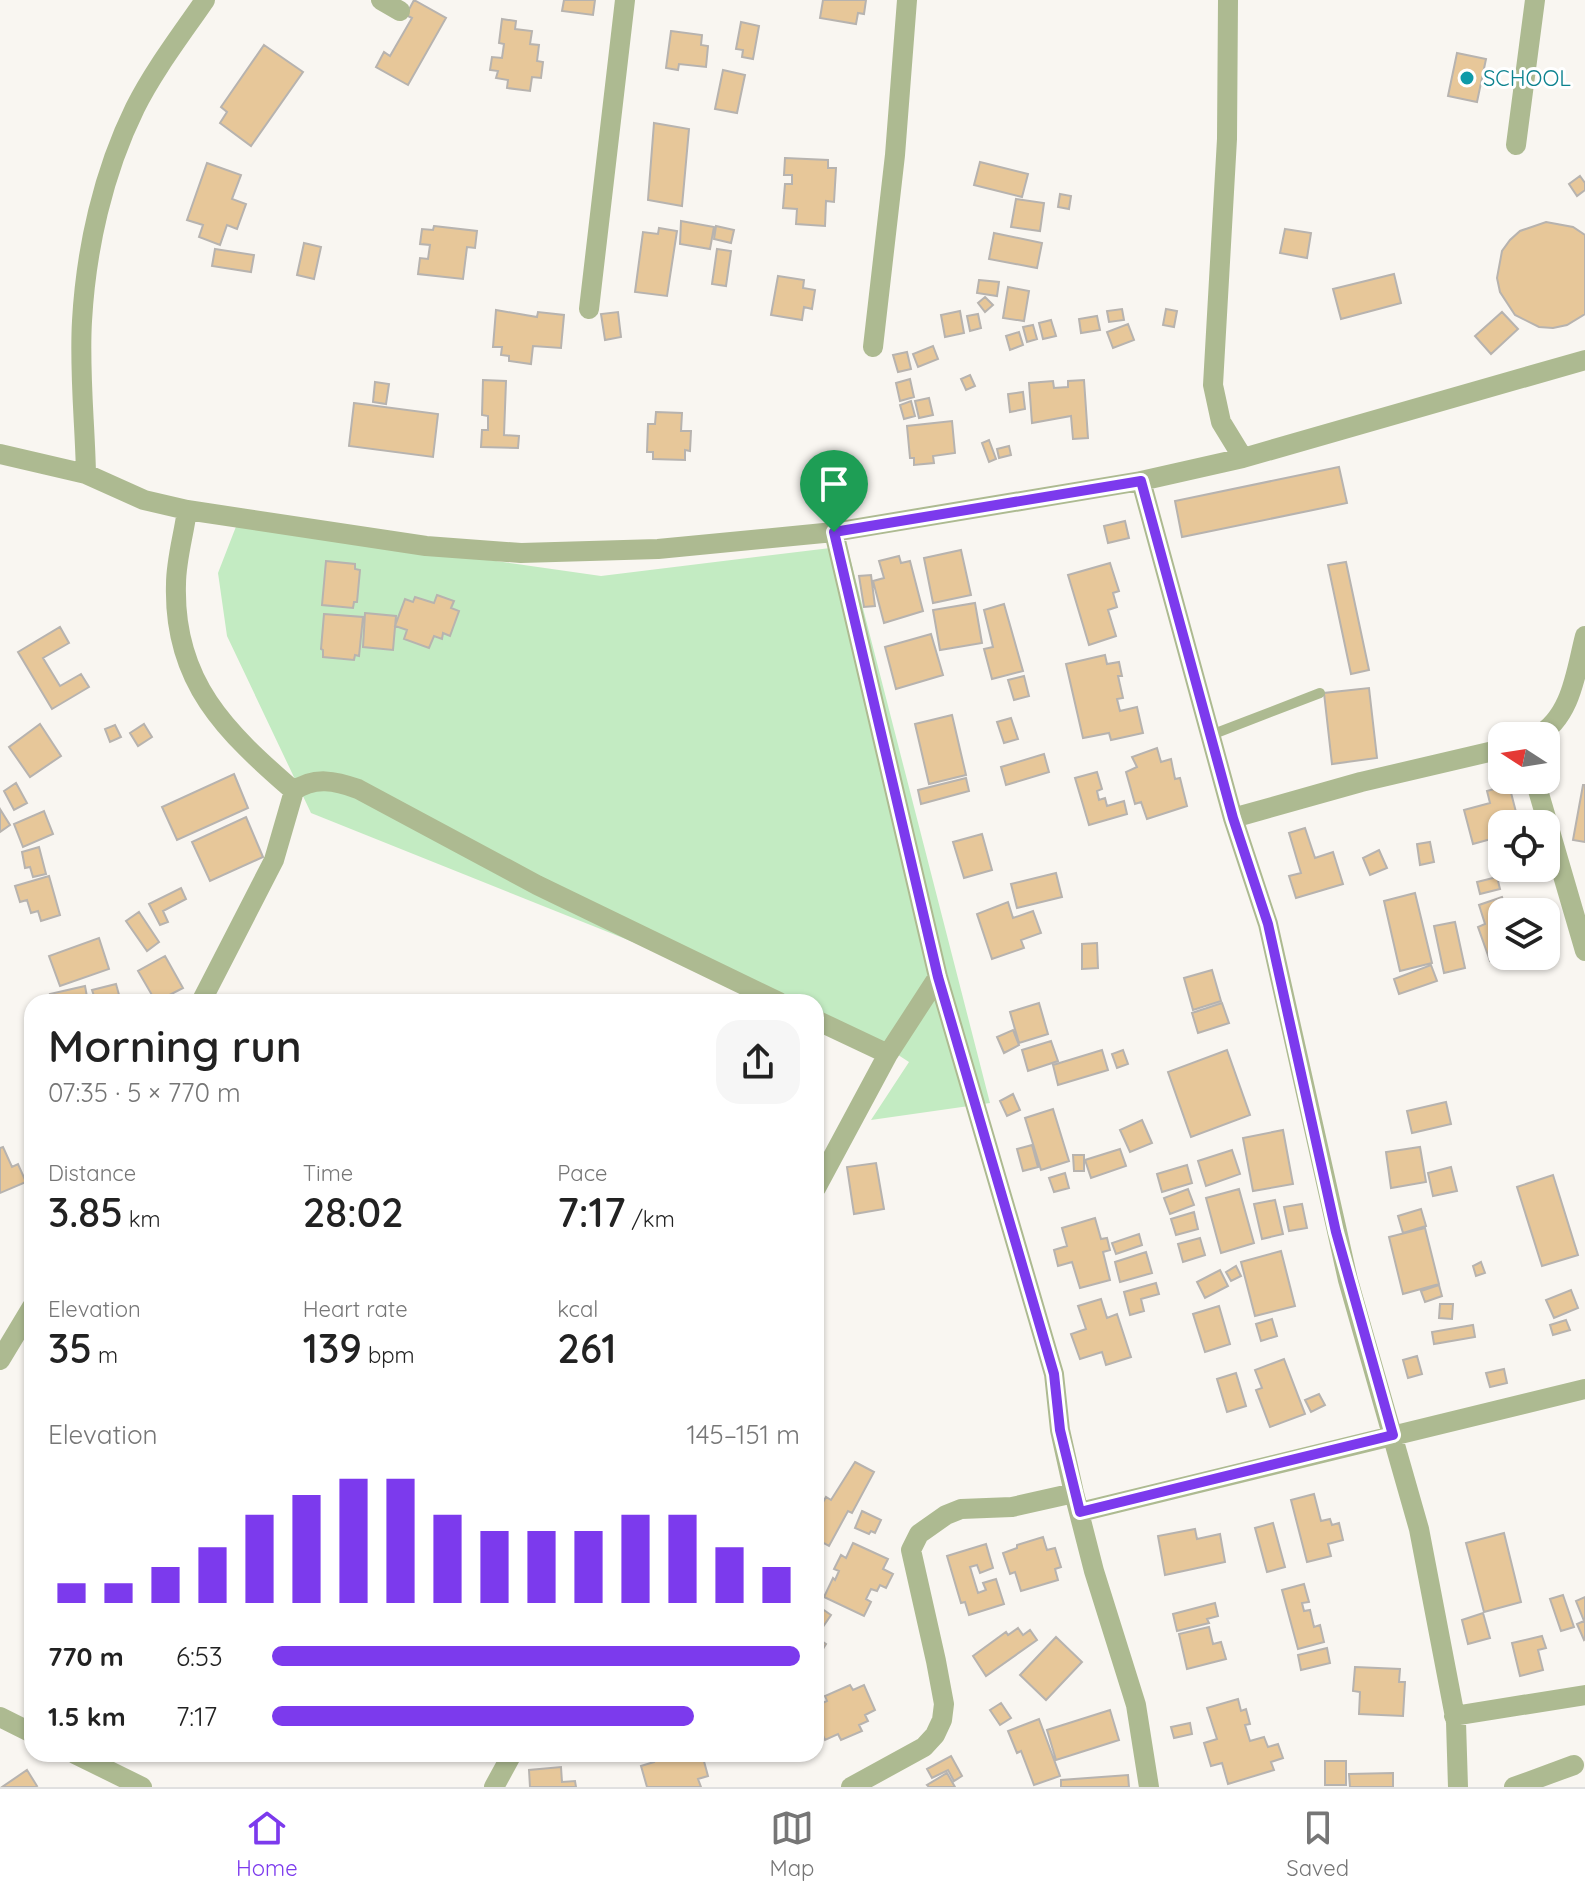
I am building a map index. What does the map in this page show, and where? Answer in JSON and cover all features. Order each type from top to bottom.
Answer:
[{"type":"street","points":[[86,474],[82,323],[94,233],[105,186],[135,109],[205,0]]},
{"type":"street","points":[[381,0],[400,11]]},
{"type":"street","points":[[589,309],[625,0]]},
{"type":"street","points":[[873,347],[896,139],[907,0]]},
{"type":"street","points":[[1228,0],[1227,139],[1213,385],[1221,422],[1243,458]]},
{"type":"street","points":[[1516,145],[1535,0]]},
{"type":"street","points":[[0,454],[86,474],[135,497],[187,510],[426,546],[521,553],[658,549],[834,532],[1141,481],[1243,458],[1585,360]]},
{"type":"street","points":[[1141,481],[1233,818],[1268,924],[1345,1268],[1419,1529],[1454,1716],[1458,1787]]},
{"type":"street","points":[[187,510],[176,580],[177,609],[180,633],[197,684],[207,704],[228,730],[253,757],[294,791]]},
{"type":"street","points":[[834,532],[938,977],[1054,1374],[1060,1430],[1094,1571],[1136,1705],[1149,1787]]},
{"type":"street","points":[[1554,722],[1567,701],[1585,636]]},
{"type":"street","points":[[1233,818],[1361,782],[1488,752]]},
{"type":"street","points":[[205,994],[274,860],[294,791],[309,781],[327,781],[358,789],[537,885],[762,994]]},
{"type":"street","points":[[1539,794],[1585,951]]},
{"type":"street","points":[[824,1173],[888,1054],[938,977]]},
{"type":"street","points":[[824,1024],[888,1054]]},
{"type":"street","points":[[0,1360],[24,1320]]},
{"type":"street","points":[[851,1787],[924,1747],[935,1735],[942,1720],[944,1704],[911,1550],[915,1538],[946,1515],[961,1509],[1077,1503],[1393,1435],[1585,1389]]},
{"type":"street","points":[[1454,1716],[1585,1695]]},
{"type":"street","points":[[0,1717],[24,1729]]},
{"type":"street","points":[[91,1762],[142,1787]]},
{"type":"street","points":[[494,1787],[508,1762]]},
{"type":"street","points":[[1514,1787],[1574,1765]]},
{"type":"lane","points":[[1211,735],[1320,693]]},
{"type":"green space","points":[[237,524],[601,576],[847,546],[990,1103],[871,1120],[909,1062],[892,1051],[824,1025],[824,994],[753,994],[658,952],[311,813],[227,636],[218,573]]},
{"type":"building","points":[[414,0],[446,18],[408,85],[376,67],[384,52],[390,56],[412,18],[406,15]]},
{"type":"building","points":[[564,0],[595,0],[593,15],[562,11]]},
{"type":"building","points":[[823,0],[866,0],[864,14],[858,13],[856,24],[820,18]]},
{"type":"building","points":[[502,19],[516,21],[515,29],[532,31],[530,44],[539,45],[537,61],[543,62],[541,78],[532,77],[530,91],[507,88],[508,80],[496,78],[498,71],[490,70],[492,57],[502,58],[504,44],[499,43]]},
{"type":"building","points":[[741,22],[759,26],[753,59],[742,57],[743,50],[736,49]]},
{"type":"building","points":[[671,31],[702,35],[701,45],[708,46],[706,67],[679,64],[678,70],[666,68]]},
{"type":"building","points":[[264,45],[303,72],[251,146],[220,123],[227,112],[221,107]]},
{"type":"building","name":"SCHOOL","points":[[1457,53],[1486,59],[1477,102],[1448,96]]},
{"type":"building","points":[[723,70],[745,75],[737,113],[715,109]]},
{"type":"building","points":[[654,123],[689,129],[682,206],[648,200]]},
{"type":"building","points":[[785,158],[828,160],[828,168],[836,168],[834,202],[826,201],[825,226],[796,224],[797,209],[783,208],[785,184],[792,184],[792,175],[784,175]]},
{"type":"building","points":[[980,162],[1028,174],[1022,197],[974,185]]},
{"type":"building","points":[[207,163],[241,175],[232,199],[246,204],[237,229],[227,225],[220,245],[199,237],[203,225],[187,220]]},
{"type":"building","points":[[1580,176],[1585,190],[1577,196],[1569,184]]},
{"type":"building","points":[[1060,194],[1071,196],[1069,209],[1058,207]]},
{"type":"building","points":[[1016,199],[1044,203],[1040,231],[1011,227]]},
{"type":"building","points":[[681,221],[714,227],[710,249],[680,244]]},
{"type":"building","points":[[1546,222],[1573,227],[1585,235],[1585,314],[1567,325],[1553,328],[1539,327],[1515,315],[1500,292],[1497,278],[1502,251],[1510,240],[1520,231]]},
{"type":"building","points":[[434,226],[477,231],[475,248],[467,247],[463,279],[418,274],[420,258],[428,259],[430,245],[420,244],[422,229],[433,230]]},
{"type":"building","points":[[716,226],[734,230],[731,243],[714,239]]},
{"type":"building","points":[[659,228],[677,231],[667,296],[635,292],[643,232],[658,234]]},
{"type":"building","points":[[1285,229],[1311,233],[1307,258],[1280,253]]},
{"type":"building","points":[[994,233],[1042,243],[1037,268],[989,259]]},
{"type":"building","points":[[304,243],[321,247],[314,279],[297,275]]},
{"type":"building","points":[[215,249],[254,255],[251,272],[212,266]]},
{"type":"building","points":[[717,249],[731,251],[726,286],[712,284]]},
{"type":"building","points":[[1394,274],[1401,303],[1341,319],[1333,289]]},
{"type":"building","points":[[778,276],[804,280],[803,288],[815,290],[812,309],[804,307],[802,320],[771,315]]},
{"type":"building","points":[[979,280],[999,282],[997,296],[977,293]]},
{"type":"building","points":[[1008,287],[1029,291],[1024,321],[1003,318]]},
{"type":"building","points":[[985,297],[993,305],[985,312],[978,303]]},
{"type":"building","points":[[1122,309],[1124,320],[1109,322],[1107,311]]},
{"type":"building","points":[[1166,309],[1177,311],[1174,327],[1163,325]]},
{"type":"building","points":[[496,310],[537,317],[538,312],[564,315],[561,348],[533,346],[531,364],[509,361],[509,356],[501,355],[502,347],[493,347]]},
{"type":"building","points":[[960,311],[964,333],[945,337],[941,315]]},
{"type":"building","points":[[618,312],[621,337],[605,340],[601,314]]},
{"type":"building","points":[[1502,312],[1518,329],[1491,354],[1475,336]]},
{"type":"building","points":[[978,314],[981,328],[970,331],[967,316]]},
{"type":"building","points":[[1097,316],[1100,330],[1081,333],[1079,319]]},
{"type":"building","points":[[1051,320],[1056,336],[1043,339],[1039,323]]},
{"type":"building","points":[[1128,324],[1134,340],[1113,348],[1107,332]]},
{"type":"building","points":[[1033,325],[1037,339],[1027,342],[1023,327]]},
{"type":"building","points":[[1019,332],[1023,345],[1010,350],[1006,336]]},
{"type":"building","points":[[933,346],[938,359],[918,367],[913,354]]},
{"type":"building","points":[[907,352],[911,369],[898,372],[893,355]]},
{"type":"building","points":[[970,375],[975,386],[966,390],[961,379]]},
{"type":"building","points":[[910,379],[914,397],[900,401],[896,383]]},
{"type":"building","points":[[483,380],[506,381],[504,435],[519,436],[518,448],[481,447],[482,430],[488,430],[488,416],[482,415]]},
{"type":"building","points":[[1084,380],[1088,438],[1073,439],[1071,416],[1032,423],[1029,383],[1053,381],[1054,388],[1068,387],[1068,381]]},
{"type":"building","points":[[375,382],[389,384],[386,404],[373,402]]},
{"type":"building","points":[[1023,392],[1025,409],[1010,412],[1008,394]]},
{"type":"building","points":[[929,398],[933,415],[919,418],[915,401]]},
{"type":"building","points":[[911,401],[915,416],[904,419],[900,405]]},
{"type":"building","points":[[354,403],[438,414],[433,457],[349,446]]},
{"type":"building","points":[[656,412],[682,413],[681,431],[691,431],[690,451],[685,450],[685,460],[653,459],[653,452],[647,452],[648,424],[655,424]]},
{"type":"building","points":[[952,421],[955,453],[933,456],[934,463],[914,465],[914,458],[910,458],[907,426]]},
{"type":"building","points":[[989,440],[996,459],[989,462],[982,443]]},
{"type":"building","points":[[1009,446],[1011,455],[999,458],[997,449]]},
{"type":"building","points":[[1339,467],[1347,503],[1182,537],[1175,501]]},
{"type":"building","points":[[1125,521],[1129,538],[1108,543],[1104,526]]},
{"type":"building","points":[[961,550],[971,595],[933,603],[924,558]]},
{"type":"building","points":[[899,556],[901,563],[910,561],[923,611],[884,623],[873,581],[884,578],[879,561]]},
{"type":"building","points":[[326,561],[355,564],[355,569],[360,570],[357,602],[354,602],[353,608],[322,605]]},
{"type":"building","points":[[1346,562],[1369,670],[1351,674],[1328,565]]},
{"type":"building","points":[[1110,563],[1119,591],[1113,593],[1117,607],[1108,610],[1116,636],[1089,645],[1068,575]]},
{"type":"building","points":[[871,575],[875,606],[864,607],[859,576]]},
{"type":"building","points":[[437,595],[454,601],[451,608],[459,611],[450,636],[443,633],[442,639],[434,636],[429,648],[404,639],[407,630],[395,626],[405,599],[413,602],[415,597],[434,603]]},
{"type":"building","points":[[975,603],[982,643],[940,650],[933,610]]},
{"type":"building","points":[[1004,604],[1023,671],[992,679],[984,649],[993,647],[984,610]]},
{"type":"building","points":[[365,613],[396,616],[393,650],[363,647]]},
{"type":"building","points":[[324,614],[363,617],[359,656],[355,655],[354,660],[323,657]]},
{"type":"building","points":[[60,627],[69,643],[43,658],[60,686],[81,674],[89,687],[52,709],[18,652]]},
{"type":"building","points":[[931,634],[943,675],[896,689],[885,647]]},
{"type":"building","points":[[1105,655],[1107,664],[1119,662],[1122,676],[1118,676],[1123,698],[1117,699],[1120,711],[1137,707],[1143,733],[1111,740],[1109,733],[1083,738],[1066,664]]},
{"type":"building","points":[[1024,676],[1029,696],[1014,700],[1008,680]]},
{"type":"building","points":[[1369,688],[1377,758],[1332,764],[1324,693]]},
{"type":"building","points":[[952,715],[966,775],[929,784],[915,724]]},
{"type":"building","points":[[1011,718],[1018,739],[1004,743],[997,722]]},
{"type":"building","points":[[40,724],[61,756],[30,777],[9,747]]},
{"type":"building","points":[[144,724],[152,737],[138,746],[130,733]]},
{"type":"building","points":[[115,725],[121,737],[110,742],[105,729]]},
{"type":"building","points":[[1157,748],[1161,762],[1171,759],[1175,779],[1180,778],[1187,806],[1147,819],[1141,802],[1135,804],[1126,772],[1137,767],[1132,757]]},
{"type":"building","points":[[1044,754],[1049,772],[1006,785],[1001,767]]},
{"type":"building","points":[[1097,772],[1102,789],[1097,791],[1099,800],[1105,798],[1107,806],[1124,801],[1127,814],[1089,825],[1075,778]]},
{"type":"building","points":[[234,774],[248,808],[177,840],[162,807]]},
{"type":"building","points":[[966,778],[969,791],[921,804],[918,790]]},
{"type":"building","points":[[16,783],[27,803],[14,810],[4,791]]},
{"type":"building","points":[[1585,785],[1585,842],[1573,840]]},
{"type":"building","points":[[1487,791],[1488,794],[1511,794],[1515,810],[1488,810],[1488,840],[1473,844],[1464,810],[1490,803]]},
{"type":"building","points":[[0,809],[10,825],[0,832]]},
{"type":"building","points":[[44,811],[53,834],[23,847],[14,824]]},
{"type":"building","points":[[246,817],[263,857],[210,881],[192,842]]},
{"type":"building","points":[[1305,828],[1315,858],[1333,852],[1343,884],[1296,898],[1289,876],[1301,873],[1289,833]]},
{"type":"building","points":[[982,834],[992,870],[964,878],[953,842]]},
{"type":"building","points":[[1430,842],[1434,862],[1420,865],[1417,844]]},
{"type":"building","points":[[39,847],[46,874],[33,877],[30,867],[25,868],[22,852]]},
{"type":"building","points":[[1379,850],[1387,868],[1370,875],[1363,858]]},
{"type":"building","points":[[1056,873],[1062,897],[1017,908],[1011,884]]},
{"type":"building","points":[[49,876],[60,915],[41,921],[38,911],[31,913],[27,900],[20,902],[15,886]]},
{"type":"building","points":[[1488,879],[1488,882],[1498,882],[1500,889],[1480,894],[1477,882]]},
{"type":"building","points":[[181,888],[186,899],[163,911],[168,922],[160,925],[149,904]]},
{"type":"building","points":[[1415,893],[1432,963],[1400,971],[1384,901]]},
{"type":"building","points":[[1008,902],[1013,918],[1033,911],[1041,933],[1021,940],[1024,948],[992,959],[977,914]]},
{"type":"building","points":[[1488,902],[1488,955],[1478,927],[1485,924],[1479,905]]},
{"type":"building","points":[[139,912],[159,942],[147,951],[126,921]]},
{"type":"building","points":[[1455,922],[1465,968],[1444,973],[1434,926]]},
{"type":"building","points":[[99,938],[109,969],[60,986],[49,956]]},
{"type":"building","points":[[1097,943],[1098,968],[1082,969],[1082,944]]},
{"type":"building","points":[[165,956],[183,988],[171,994],[151,994],[138,971]]},
{"type":"building","points":[[1431,965],[1437,981],[1399,994],[1394,979]]},
{"type":"building","points":[[1212,970],[1221,1001],[1193,1010],[1184,978]]},
{"type":"building","points":[[116,984],[119,994],[93,994],[92,990]]},
{"type":"building","points":[[85,986],[86,994],[50,994]]},
{"type":"building","points":[[1039,1003],[1048,1034],[1019,1043],[1010,1012]]},
{"type":"building","points":[[1222,1003],[1229,1023],[1198,1033],[1192,1013]]},
{"type":"building","points":[[1013,1030],[1019,1045],[1004,1053],[997,1037]]},
{"type":"building","points":[[1051,1041],[1058,1061],[1028,1071],[1022,1050]]},
{"type":"building","points":[[1102,1050],[1108,1070],[1058,1085],[1053,1065]]},
{"type":"building","points":[[1123,1050],[1128,1064],[1117,1068],[1112,1054]]},
{"type":"building","points":[[1227,1050],[1250,1115],[1191,1137],[1168,1072]]},
{"type":"building","points":[[1013,1094],[1020,1110],[1007,1116],[1000,1101]]},
{"type":"building","points":[[1446,1102],[1451,1124],[1412,1133],[1407,1111]]},
{"type":"building","points":[[1053,1109],[1069,1161],[1041,1170],[1025,1118]]},
{"type":"building","points":[[1142,1120],[1152,1143],[1130,1152],[1120,1130]]},
{"type":"building","points":[[1283,1130],[1293,1184],[1253,1191],[1243,1138]]},
{"type":"building","points":[[1032,1145],[1038,1167],[1023,1171],[1017,1149]]},
{"type":"building","points":[[3,1147],[12,1167],[18,1164],[24,1183],[0,1193],[0,1148]]},
{"type":"building","points":[[1420,1147],[1426,1182],[1391,1188],[1386,1152]]},
{"type":"building","points":[[1120,1149],[1126,1166],[1091,1178],[1085,1160]]},
{"type":"building","points":[[1232,1150],[1240,1174],[1206,1186],[1198,1161]]},
{"type":"building","points":[[1073,1155],[1084,1155],[1084,1171],[1074,1171]]},
{"type":"building","points":[[876,1163],[884,1209],[854,1214],[847,1167]]},
{"type":"building","points":[[1187,1165],[1192,1183],[1162,1192],[1157,1174]]},
{"type":"building","points":[[1451,1167],[1457,1191],[1433,1196],[1428,1173]]},
{"type":"building","points":[[1065,1173],[1069,1188],[1054,1192],[1049,1178]]},
{"type":"building","points":[[1553,1175],[1578,1255],[1542,1266],[1517,1187]]},
{"type":"building","points":[[1188,1189],[1194,1205],[1170,1214],[1164,1198]]},
{"type":"building","points":[[1239,1189],[1254,1243],[1221,1253],[1206,1198]]},
{"type":"building","points":[[1275,1200],[1283,1234],[1262,1239],[1254,1204]]},
{"type":"building","points":[[1302,1204],[1307,1228],[1289,1231],[1284,1207]]},
{"type":"building","points":[[1421,1209],[1426,1226],[1403,1233],[1398,1216]]},
{"type":"building","points":[[1194,1212],[1198,1229],[1176,1235],[1171,1219]]},
{"type":"building","points":[[1095,1218],[1101,1239],[1107,1238],[1110,1250],[1103,1252],[1110,1280],[1080,1288],[1072,1262],[1058,1266],[1054,1250],[1067,1246],[1062,1228]]},
{"type":"building","points":[[1425,1228],[1439,1284],[1403,1294],[1389,1237]]},
{"type":"building","points":[[1139,1234],[1142,1245],[1116,1254],[1112,1243]]},
{"type":"building","points":[[1200,1238],[1205,1255],[1183,1262],[1178,1244]]},
{"type":"building","points":[[1281,1251],[1295,1306],[1255,1316],[1241,1262]]},
{"type":"building","points":[[1146,1252],[1152,1273],[1120,1282],[1115,1262]]},
{"type":"building","points":[[1481,1262],[1485,1273],[1476,1276],[1473,1266]]},
{"type":"building","points":[[1236,1266],[1241,1276],[1231,1281],[1226,1272]]},
{"type":"building","points":[[1220,1270],[1228,1286],[1205,1298],[1197,1282]]},
{"type":"building","points":[[1156,1283],[1159,1294],[1141,1299],[1144,1311],[1130,1315],[1124,1292]]},
{"type":"building","points":[[1439,1285],[1442,1296],[1425,1302],[1421,1291]]},
{"type":"building","points":[[1571,1290],[1578,1308],[1554,1318],[1546,1300]]},
{"type":"building","points":[[1101,1299],[1107,1318],[1117,1314],[1131,1357],[1106,1365],[1102,1352],[1080,1359],[1071,1334],[1086,1329],[1078,1306]]},
{"type":"building","points":[[1440,1304],[1453,1304],[1452,1319],[1439,1318]]},
{"type":"building","points":[[1219,1306],[1230,1344],[1205,1352],[1193,1314]]},
{"type":"building","points":[[1272,1319],[1277,1336],[1261,1341],[1256,1324]]},
{"type":"building","points":[[1566,1320],[1570,1330],[1553,1335],[1550,1325]]},
{"type":"building","points":[[1473,1325],[1475,1337],[1434,1344],[1432,1332]]},
{"type":"building","points":[[1417,1356],[1422,1374],[1408,1378],[1403,1360]]},
{"type":"building","points":[[1284,1359],[1305,1414],[1270,1427],[1256,1390],[1262,1388],[1255,1370]]},
{"type":"building","points":[[1504,1369],[1507,1383],[1490,1387],[1486,1373]]},
{"type":"building","points":[[1236,1373],[1246,1406],[1227,1412],[1217,1379]]},
{"type":"building","points":[[1319,1394],[1325,1405],[1311,1412],[1305,1400]]},
{"type":"building","points":[[855,1462],[874,1472],[852,1513],[848,1511],[829,1546],[824,1543],[824,1500],[826,1497],[831,1500]]},
{"type":"building","points":[[1314,1494],[1321,1521],[1330,1519],[1332,1525],[1339,1523],[1343,1540],[1328,1544],[1331,1556],[1307,1562],[1291,1500]]},
{"type":"building","points":[[862,1511],[881,1520],[875,1533],[871,1531],[869,1534],[855,1528]]},
{"type":"building","points":[[1273,1523],[1285,1567],[1267,1572],[1255,1528]]},
{"type":"building","points":[[1195,1529],[1197,1539],[1220,1534],[1225,1562],[1165,1575],[1158,1536]]},
{"type":"building","points":[[1504,1533],[1521,1602],[1484,1612],[1466,1543]]},
{"type":"building","points":[[1043,1537],[1047,1550],[1055,1548],[1061,1567],[1055,1569],[1058,1580],[1021,1591],[1015,1572],[1010,1574],[1003,1553]]},
{"type":"building","points":[[853,1543],[888,1559],[883,1569],[893,1574],[886,1588],[880,1585],[877,1591],[871,1589],[866,1599],[871,1602],[864,1616],[824,1597],[839,1571],[834,1569],[841,1555],[846,1558]]},
{"type":"building","points":[[986,1544],[993,1568],[980,1573],[977,1565],[970,1567],[978,1593],[986,1590],[983,1583],[996,1579],[1004,1604],[969,1615],[965,1602],[961,1603],[947,1556]]},
{"type":"building","points":[[1304,1584],[1309,1602],[1302,1603],[1304,1611],[1310,1610],[1314,1627],[1320,1625],[1324,1642],[1298,1649],[1282,1590]]},
{"type":"building","points":[[1563,1595],[1574,1627],[1561,1631],[1550,1599]]},
{"type":"building","points":[[1585,1597],[1584,1640],[1577,1624],[1584,1621],[1576,1601]]},
{"type":"building","points":[[1215,1603],[1218,1616],[1207,1619],[1209,1623],[1177,1631],[1173,1614]]},
{"type":"building","points":[[824,1610],[831,1615],[824,1625]]},
{"type":"building","points":[[1483,1613],[1490,1638],[1468,1644],[1462,1620]]},
{"type":"building","points":[[1209,1627],[1213,1644],[1221,1642],[1226,1659],[1187,1669],[1179,1634]]},
{"type":"building","points":[[1018,1628],[1023,1635],[1030,1630],[1037,1640],[986,1676],[973,1656],[1006,1632],[1008,1635]]},
{"type":"building","points":[[1542,1636],[1546,1648],[1538,1650],[1543,1670],[1520,1676],[1512,1643]]},
{"type":"building","points":[[1056,1637],[1082,1662],[1046,1700],[1020,1675]]},
{"type":"building","points":[[1327,1648],[1330,1663],[1301,1670],[1298,1655]]},
{"type":"building","points":[[1355,1667],[1400,1669],[1399,1682],[1405,1682],[1403,1716],[1359,1714],[1360,1692],[1353,1691]]},
{"type":"building","points":[[850,1685],[853,1690],[864,1685],[875,1710],[865,1715],[868,1721],[859,1725],[862,1731],[841,1740],[838,1734],[825,1740],[825,1696]]},
{"type":"building","points":[[1238,1699],[1241,1711],[1246,1709],[1250,1724],[1245,1725],[1250,1741],[1264,1737],[1268,1747],[1278,1744],[1283,1758],[1271,1762],[1274,1770],[1228,1784],[1222,1763],[1211,1766],[1204,1743],[1217,1739],[1207,1708]]},
{"type":"building","points":[[1001,1703],[1011,1718],[1000,1725],[990,1710]]},
{"type":"building","points":[[1110,1710],[1119,1740],[1056,1760],[1047,1730]]},
{"type":"building","points":[[1039,1719],[1060,1776],[1034,1785],[1021,1751],[1017,1753],[1008,1731]]},
{"type":"building","points":[[1190,1723],[1192,1734],[1174,1738],[1171,1727]]},
{"type":"building","points":[[951,1756],[962,1776],[954,1781],[948,1770],[932,1778],[927,1769]]},
{"type":"building","points":[[1325,1761],[1346,1761],[1346,1785],[1325,1785]]},
{"type":"building","points":[[654,1762],[704,1762],[708,1776],[698,1779],[701,1787],[647,1787],[641,1766]]},
{"type":"building","points":[[561,1767],[562,1782],[575,1781],[576,1787],[530,1787],[529,1770]]},
{"type":"building","points":[[27,1770],[37,1786],[2,1787]]},
{"type":"building","points":[[947,1773],[955,1787],[927,1785]]},
{"type":"building","points":[[1393,1773],[1393,1787],[1350,1787],[1349,1774]]},
{"type":"building","points":[[1128,1775],[1129,1787],[1061,1787],[1061,1780]]},
{"type":"place","name":"SCHOOL","points":[[1467,78]]},
{"type":"route","points":[[1141,481],[1233,818],[1268,924],[1336,1232],[1393,1435],[1080,1512],[1060,1430],[1054,1374],[938,977],[834,532],[1141,481]]}]
